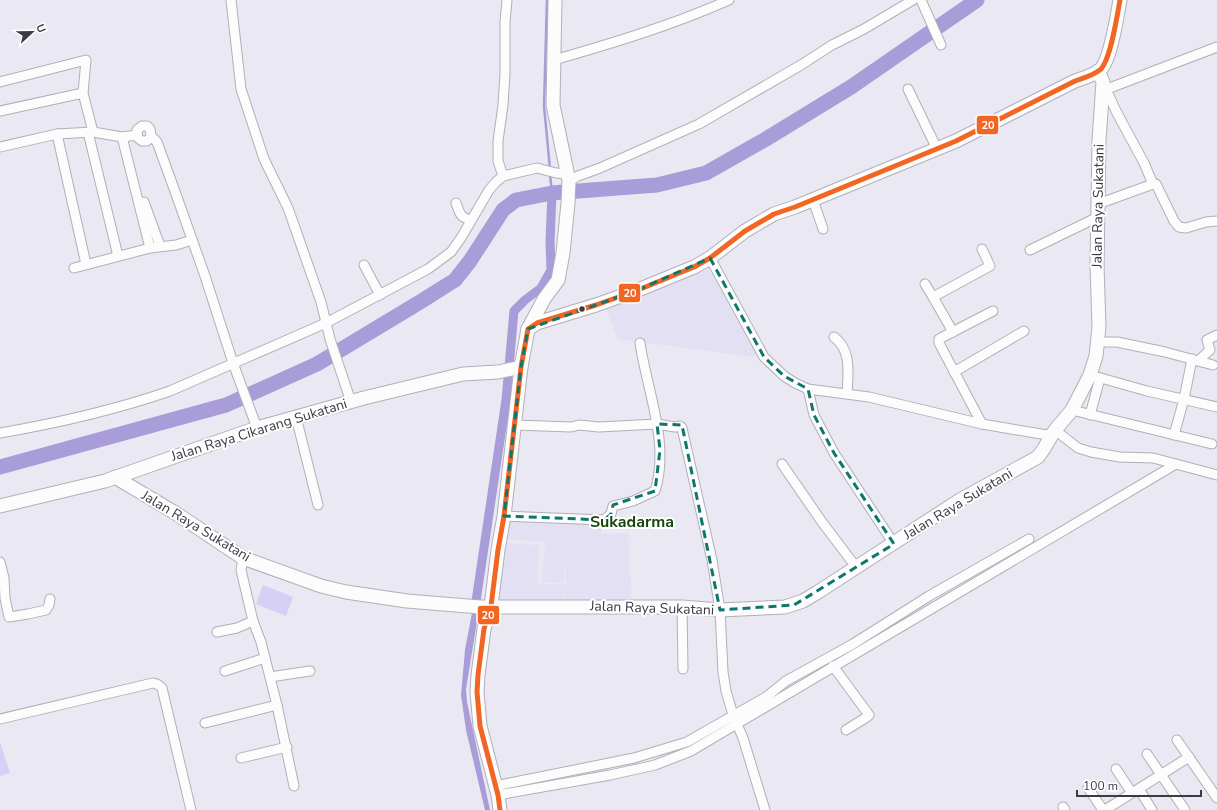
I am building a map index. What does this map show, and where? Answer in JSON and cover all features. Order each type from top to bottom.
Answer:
[{"type":"street","points":[[231,0],[241,89],[244,103],[264,158],[288,208],[321,302],[330,339],[351,402]]},
{"type":"street","points":[[503,176],[498,161],[498,141],[503,105],[505,74],[505,22],[507,0]]},
{"type":"street","points":[[500,810],[497,791],[480,726],[477,692],[484,629],[480,607],[498,550],[504,516],[515,425],[512,369],[528,329],[544,300],[558,280],[563,253],[568,203],[553,105],[555,0]]},
{"type":"street","points":[[554,60],[597,48],[683,20],[729,0]]},
{"type":"street","points":[[0,433],[62,422],[146,400],[326,323],[443,260],[461,238],[492,186],[503,176],[538,168],[565,179],[600,168],[699,124],[801,65],[832,45],[864,29],[913,0]]},
{"type":"street","points":[[921,0],[941,45]]},
{"type":"street","name":"Jalan Raya Sukatani","points":[[115,477],[177,514],[243,558],[321,586],[340,591],[407,601],[480,607],[682,607],[720,610],[785,607],[794,605],[818,592],[894,544],[960,500],[1038,457],[1054,430],[1072,410],[1095,376],[1099,327],[1097,264],[1102,68],[1107,59],[1120,0]]},
{"type":"street","points":[[528,329],[537,323],[590,307],[638,290],[694,267],[710,258],[745,231],[774,214],[813,200],[937,149],[1076,81],[1102,81],[1217,46]]},
{"type":"street","points":[[0,82],[86,60],[83,93],[90,132],[118,256]]},
{"type":"street","points":[[1102,81],[1117,113],[1144,163],[1153,184],[1156,184],[1174,221],[1179,227],[1186,228],[1211,221],[1217,221]]},
{"type":"street","points":[[908,89],[937,149]]},
{"type":"street","points":[[0,111],[83,93]]},
{"type":"street","points":[[0,147],[57,134],[90,132],[122,136],[137,135],[140,140],[144,142],[149,140],[151,136],[156,142],[165,163],[238,379],[256,424]]},
{"type":"street","points":[[57,134],[86,264]]},
{"type":"street","points":[[122,136],[150,248]]},
{"type":"street","points":[[1030,250],[1098,210],[1153,184]]},
{"type":"street","points":[[813,200],[823,230]]},
{"type":"street","points":[[139,203],[144,202],[160,246]]},
{"type":"street","points":[[456,202],[460,215],[471,220]]},
{"type":"street","points":[[74,268],[150,248],[176,245],[192,240]]},
{"type":"street","points":[[933,297],[990,266],[982,249]]},
{"type":"street","points":[[710,258],[764,357],[784,376],[808,389],[869,396],[982,424],[1047,435],[1054,430],[1078,448],[1091,452],[1127,458],[1153,458],[1217,474]]},
{"type":"street","points":[[364,265],[380,295]]},
{"type":"street","points":[[925,284],[953,332]]},
{"type":"street","points":[[982,424],[939,343],[939,339],[993,311]]},
{"type":"street","points":[[954,372],[1024,331]]},
{"type":"street","points":[[1174,435],[1195,360],[1210,350],[1208,340],[1217,335]]},
{"type":"street","points":[[834,337],[842,344],[846,351],[848,375],[847,394]]},
{"type":"street","points":[[1098,342],[1117,342],[1213,365]]},
{"type":"street","points":[[504,516],[604,520],[611,514],[613,506],[633,501],[655,491],[658,483],[660,450],[657,424],[640,343]]},
{"type":"street","name":"Jalan Raya Cikarang Sukatani","points":[[0,506],[105,481],[256,424],[296,418],[351,402],[463,374],[512,369]]},
{"type":"street","points":[[1090,415],[1095,376],[1147,391],[1217,407]]},
{"type":"street","points":[[808,389],[814,415],[831,446],[894,544]]},
{"type":"street","points":[[1072,410],[1212,444]]},
{"type":"street","points":[[296,418],[318,505]]},
{"type":"street","points":[[515,425],[571,427],[579,425],[598,427],[657,424],[675,427],[680,426],[682,428],[712,560],[720,610],[723,672],[726,691],[765,810]]},
{"type":"street","points":[[782,464],[822,522],[856,567]]},
{"type":"street","points":[[497,791],[598,777],[655,765],[691,751],[738,727],[833,666],[1176,464]]},
{"type":"street","points":[[497,791],[571,770],[595,767],[667,749],[687,742],[766,697],[786,681],[853,644],[929,596],[1029,539]]},
{"type":"street","points":[[243,558],[241,570],[252,621],[261,642],[270,677],[287,747],[294,786]]},
{"type":"street","points":[[0,562],[4,578],[5,598],[9,617],[46,610],[50,599]]},
{"type":"street","points":[[682,607],[683,669]]},
{"type":"street","points":[[217,632],[237,628],[252,621]]},
{"type":"street","points":[[876,629],[880,638]]},
{"type":"street","points":[[225,671],[265,658]]},
{"type":"street","points":[[833,666],[869,715],[846,730]]},
{"type":"street","points":[[270,677],[310,671]]},
{"type":"street","points":[[0,719],[153,683],[157,684],[162,688],[191,810]]},
{"type":"street","points":[[205,723],[277,705]]},
{"type":"street","points":[[1177,740],[1217,798]]},
{"type":"street","points":[[241,758],[287,747]]},
{"type":"street","points":[[667,749],[670,759]]},
{"type":"street","points":[[1147,754],[1185,810]]},
{"type":"street","points":[[1088,788],[1104,810],[1189,757]]},
{"type":"street","points":[[595,767],[598,777]]},
{"type":"street","points":[[1116,769],[1152,810]]},
{"type":"street","points":[[571,770],[580,780]]},
{"type":"highlighted area","points":[[710,258],[764,357],[784,376],[808,389],[814,415],[834,453],[894,544],[794,605],[720,610],[682,425],[657,424],[660,450],[655,491],[613,505],[611,514],[604,520],[504,516],[521,367],[528,329],[638,290]]},
{"type":"shaded area","points":[[706,264],[756,354],[752,357],[618,339],[605,307]]},
{"type":"shaded area","points":[[507,518],[600,522],[602,534],[628,533],[632,603],[565,602],[566,549],[564,583],[542,582],[545,542],[504,539]]},
{"type":"shaded area","points":[[504,543],[539,545],[537,584],[565,584],[564,602],[497,602]]},
{"type":"shaded area","points":[[263,585],[293,597],[286,616],[256,604]]},
{"type":"shaded area","points":[[475,597],[481,597],[466,689],[467,702],[490,810],[485,810],[466,730],[461,695],[465,650]]},
{"type":"shaded area","points":[[0,742],[10,773],[0,776]]},
{"type":"waterway","points":[[547,0],[544,106],[550,169]]},
{"type":"waterway","points":[[0,467],[226,405],[317,364],[455,280],[470,261],[503,210],[516,200],[552,193],[657,185],[706,173],[766,139],[851,87],[977,0]]},
{"type":"waterway","points":[[550,174],[552,193]]},
{"type":"waterway","points":[[475,608],[506,400],[514,311],[525,300],[541,288],[551,270],[550,242],[552,193]]},
{"type":"transit line","name":"20","points":[[500,810],[498,795],[480,726],[477,692],[484,629],[491,606],[504,516],[521,367],[528,329],[537,323],[596,305],[694,267],[710,258],[745,231],[774,214],[795,207],[956,141],[1075,81],[1096,73],[1105,64],[1108,56],[1120,0]]},
{"type":"district","name":"Sukadarma","points":[[632,522]]}]
